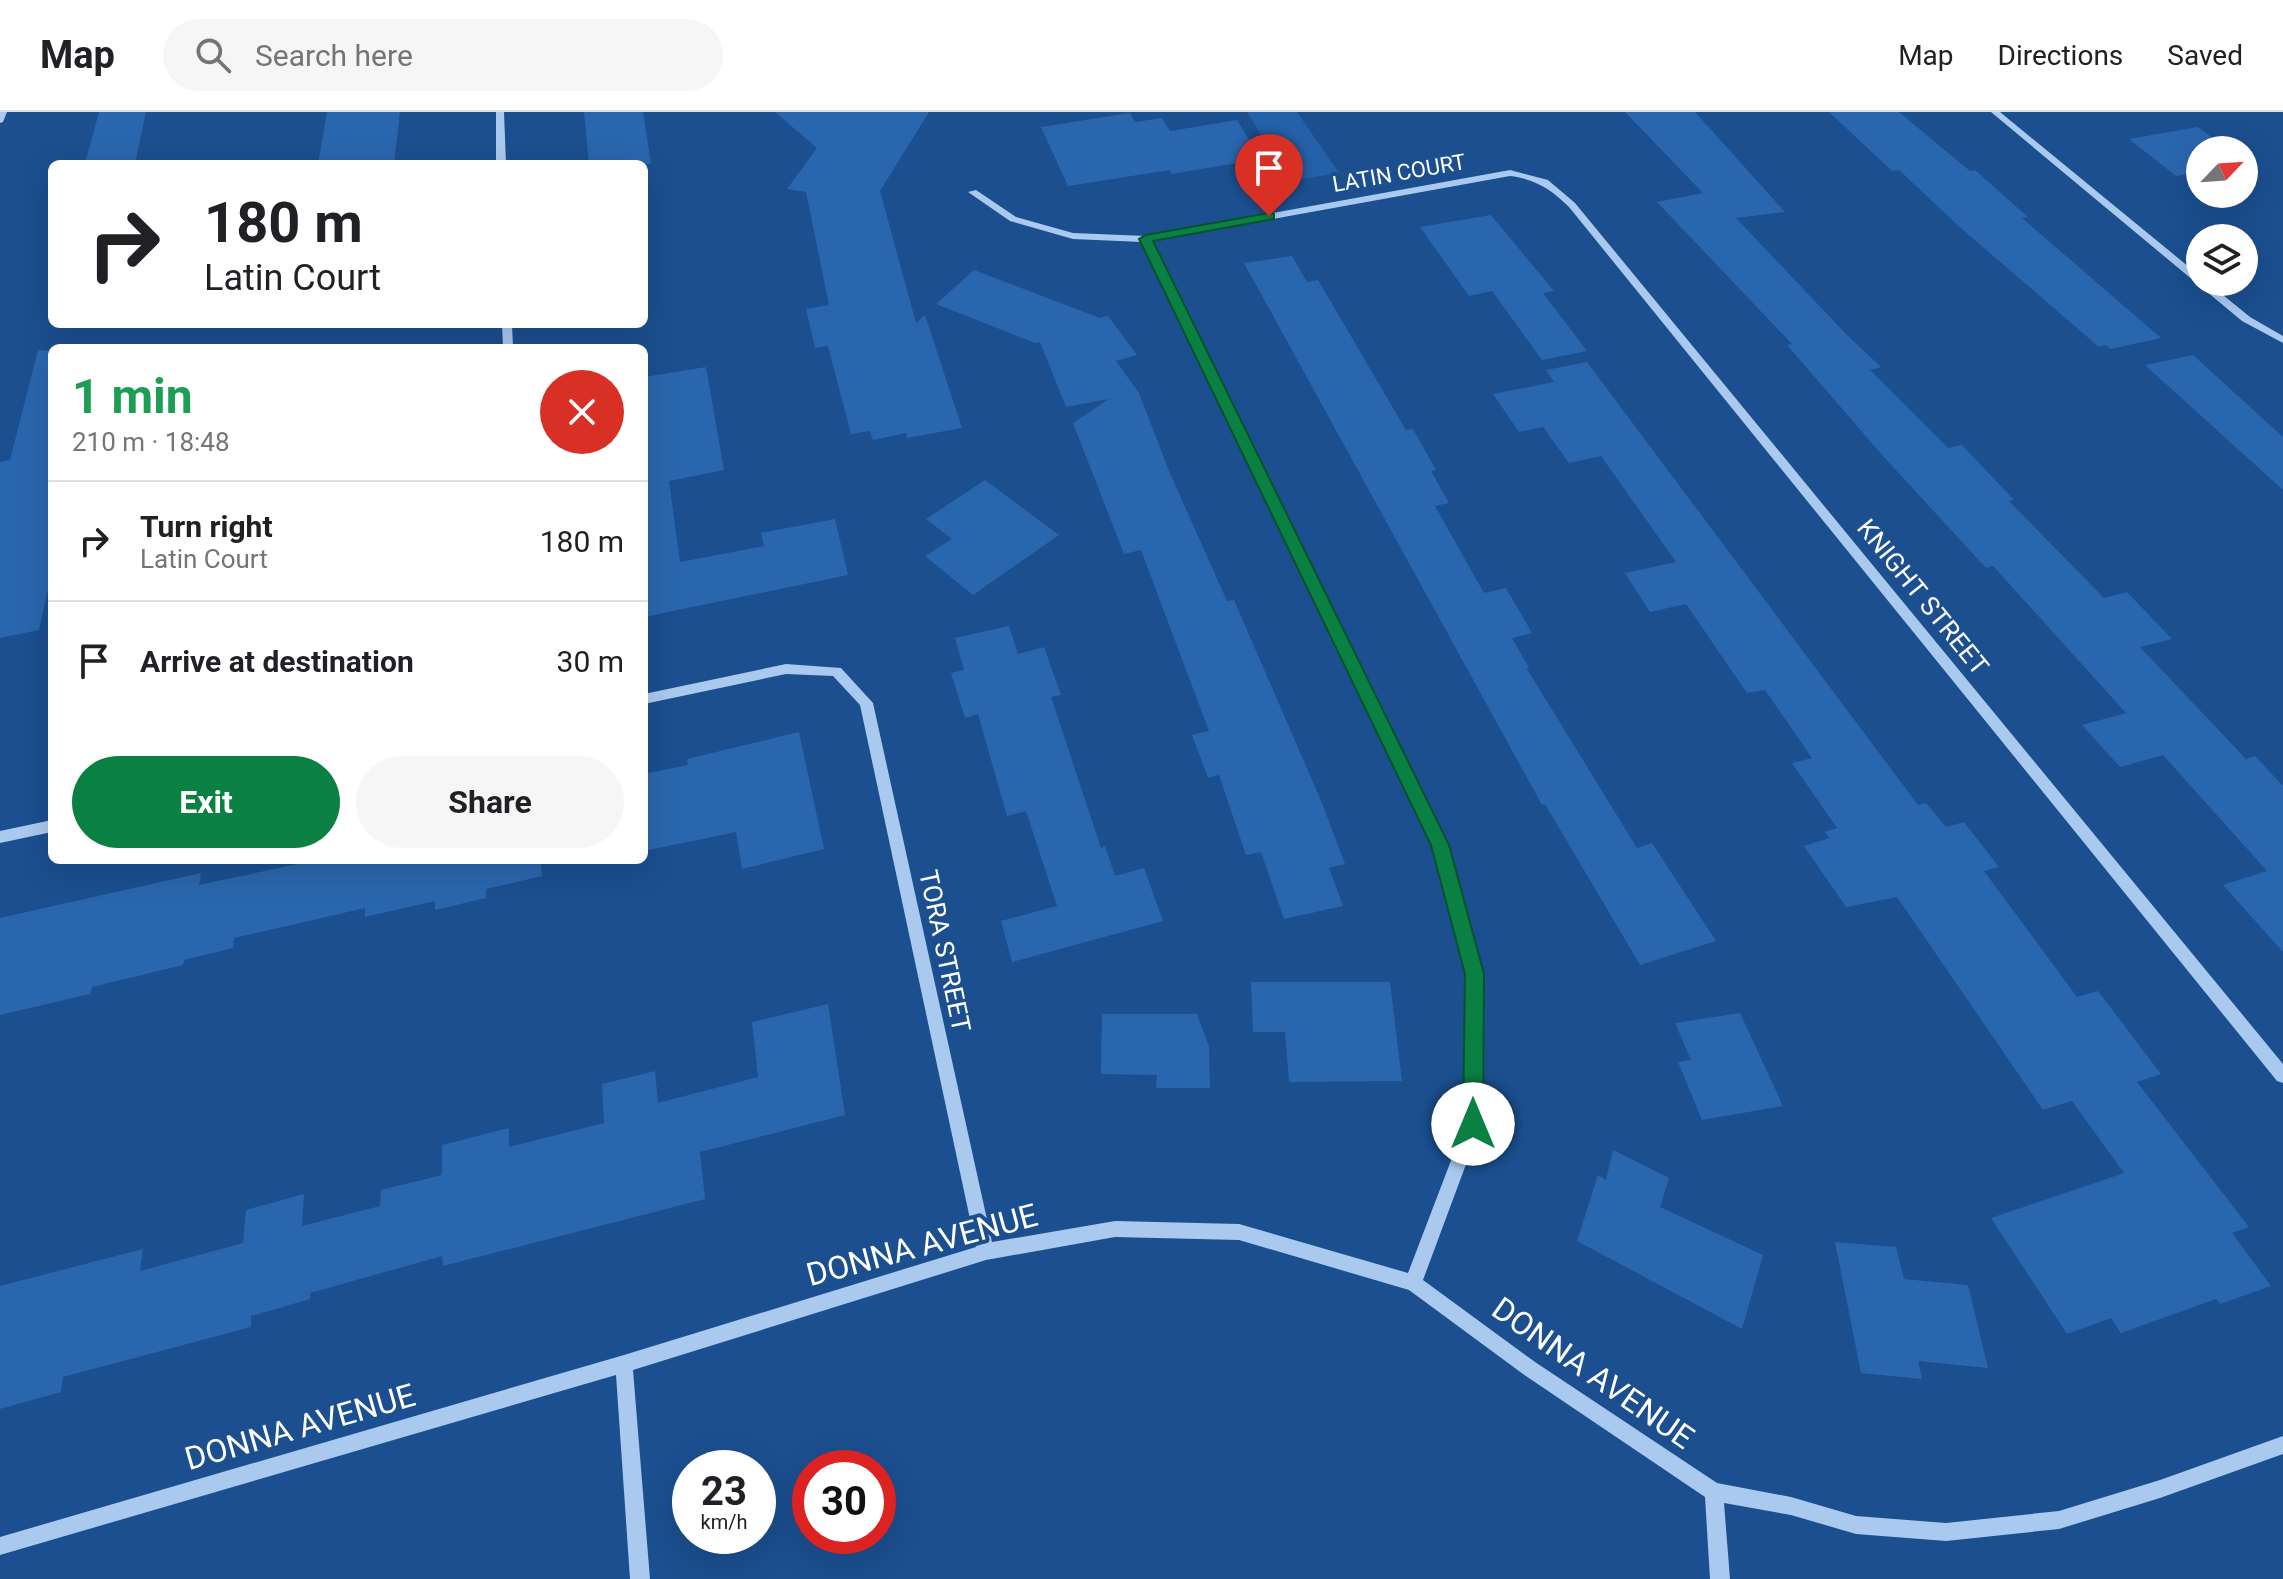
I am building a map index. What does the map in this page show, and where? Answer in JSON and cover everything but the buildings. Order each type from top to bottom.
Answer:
[{"type":"street","points":[[0,120],[3,112]]},
{"type":"street","points":[[500,112],[501,160]]},
{"type":"street","points":[[1995,112],[2186,270]]},
{"type":"street","name":"LATIN COURT","points":[[973,192],[1013,219],[1073,236],[1146,239],[1510,173]]},
{"type":"street","name":"KNIGHT STREET","points":[[1510,173],[1533,176],[1550,183],[1572,205],[2283,1076]]},
{"type":"street","points":[[1146,239],[1440,845],[1474,974],[1473,1124],[1413,1283]]},
{"type":"street","points":[[2217,296],[2246,319],[2283,340]]},
{"type":"street","name":"TORA STREET","points":[[648,698],[786,669],[836,671],[866,703],[986,1252]]},
{"type":"street","points":[[0,837],[48,827]]},
{"type":"street","name":"DONNA AVENUE","points":[[0,1546],[624,1364],[986,1252],[1115,1229],[1239,1232],[1413,1283],[1529,1368],[1714,1492],[1791,1506],[1856,1525],[1946,1532],[2059,1520],[2160,1489],[2283,1445]]},
{"type":"street","points":[[624,1364],[640,1579]]},
{"type":"street","points":[[1714,1492],[1720,1579]]},
{"type":"shaded area","points":[[1247,112],[1297,112],[1339,173],[1290,181]]},
{"type":"route","points":[[1269,216],[1146,239],[1440,845],[1474,974],[1473,1124]]}]
